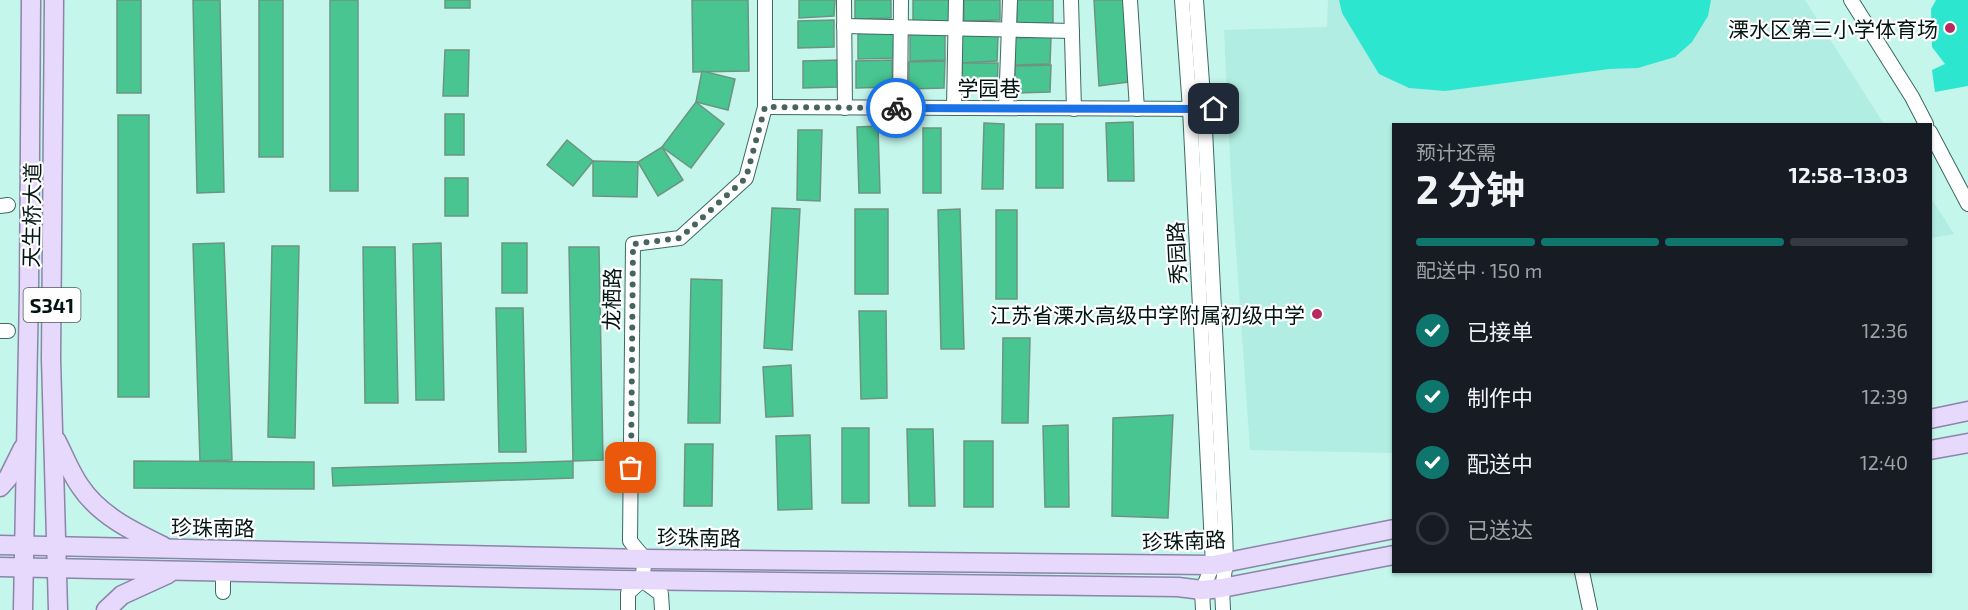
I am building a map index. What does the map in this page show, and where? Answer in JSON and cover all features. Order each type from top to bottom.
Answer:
[{"type":"main road","name":"天生桥大道","points":[[22,610],[31,0]]},
{"type":"main road","name":"天生桥大道","points":[[54,0],[51,359],[58,610]]},
{"type":"main road","points":[[1932,419],[1968,411]]},
{"type":"main road","points":[[54,435],[80,487],[98,506],[122,526],[167,548]]},
{"type":"main road","points":[[0,487],[9,478],[26,441]]},
{"type":"main road","points":[[1932,450],[1968,443]]},
{"type":"main road","name":"珍珠南路","points":[[0,545],[645,559],[1220,564],[1392,529]]},
{"type":"main road","name":"珍珠南路","points":[[0,567],[642,580],[1178,586],[1202,590],[1392,555]]},
{"type":"main road","points":[[106,610],[122,595],[173,572]]},
{"type":"street","name":"龙栖路","points":[[645,559],[630,541],[633,244],[680,238],[746,178],[765,107],[765,0]]},
{"type":"street","points":[[844,0],[845,108]]},
{"type":"street","points":[[900,108],[901,0]]},
{"type":"street","points":[[954,108],[956,0]]},
{"type":"street","points":[[1006,108],[1010,0]]},
{"type":"street","points":[[1071,0],[1074,109]]},
{"type":"street","points":[[1130,0],[1137,109]]},
{"type":"street","name":"秀园路","points":[[1182,0],[1202,109]]},
{"type":"street","name":"秀园路","points":[[1196,0],[1223,610]]},
{"type":"street","points":[[1851,0],[1912,97],[1925,123]]},
{"type":"street","points":[[844,26],[1072,31]]},
{"type":"street","name":"学园巷","points":[[765,107],[1202,109]]},
{"type":"street","points":[[1932,136],[1968,204]]},
{"type":"street","points":[[628,610],[628,593],[642,580],[645,559]]},
{"type":"street","name":"秀园路","points":[[1203,610],[1202,590],[1220,564]]},
{"type":"street","points":[[223,573],[223,592]]},
{"type":"street","points":[[1582,573],[1590,610]]},
{"type":"street","points":[[642,580],[661,594],[662,610]]},
{"type":"shaded area","name":"江苏省溧水高级中学附属初级中学","points":[[1328,0],[1805,0],[1883,123],[1392,123],[1392,453],[1250,450],[1231,178],[1224,30],[1327,27]]},
{"type":"shaded area","points":[[1932,200],[1954,234],[1932,238]]},
{"type":"green space","points":[[1339,0],[1711,0],[1708,16],[1692,42],[1675,57],[1638,68],[1609,69],[1445,91],[1409,88],[1379,74],[1342,13]]},
{"type":"green space","name":"溧水区第三小学体育场","points":[[1936,0],[1968,0],[1968,86],[1935,92],[1932,70],[1945,64],[1932,47],[1931,9]]},
{"type":"building","points":[[117,0],[141,0],[141,93],[117,93]]},
{"type":"building","points":[[193,0],[220,0],[224,192],[197,193]]},
{"type":"building","points":[[259,0],[283,0],[283,157],[259,157]]},
{"type":"building","points":[[330,0],[358,0],[358,191],[330,191]]},
{"type":"building","points":[[445,0],[470,0],[470,8],[445,8]]},
{"type":"building","points":[[692,0],[748,0],[749,71],[693,72]]},
{"type":"building","points":[[799,0],[835,0],[834,16],[799,18]]},
{"type":"building","points":[[855,0],[891,0],[891,18],[855,19]]},
{"type":"building","points":[[913,0],[949,0],[949,22],[913,23]]},
{"type":"building","points":[[964,0],[1000,0],[1000,20],[964,21]]},
{"type":"building","points":[[1017,0],[1053,0],[1053,23],[1017,24]]},
{"type":"building","points":[[1094,0],[1125,0],[1128,82],[1099,86]]},
{"type":"building","points":[[834,20],[834,47],[798,48],[798,21]]},
{"type":"building","points":[[858,31],[894,31],[893,58],[858,59]]},
{"type":"building","points":[[945,33],[945,60],[910,61],[910,34]]},
{"type":"building","points":[[962,35],[998,35],[997,61],[962,63]]},
{"type":"building","points":[[1051,37],[1050,64],[1015,65],[1015,38]]},
{"type":"building","points":[[445,50],[469,50],[468,96],[443,96]]},
{"type":"building","points":[[839,60],[838,87],[803,88],[803,61]]},
{"type":"building","points":[[892,60],[892,87],[856,88],[856,61]]},
{"type":"building","points":[[945,61],[944,88],[909,89],[909,62]]},
{"type":"building","points":[[962,63],[998,63],[997,89],[962,91]]},
{"type":"building","points":[[1051,65],[1050,92],[1015,93],[1015,66]]},
{"type":"building","points":[[702,71],[735,79],[728,110],[696,102]]},
{"type":"building","points":[[696,102],[724,124],[691,168],[662,147]]},
{"type":"building","points":[[445,114],[464,114],[464,155],[445,155]]},
{"type":"building","points":[[118,115],[149,115],[149,397],[118,397]]},
{"type":"building","points":[[1133,122],[1134,181],[1108,181],[1106,123]]},
{"type":"building","points":[[984,123],[1004,124],[1003,189],[982,189]]},
{"type":"building","points":[[1036,124],[1063,124],[1063,188],[1036,188]]},
{"type":"building","points":[[878,126],[880,193],[859,193],[857,127]]},
{"type":"building","points":[[923,128],[941,128],[941,193],[923,193]]},
{"type":"building","points":[[798,130],[822,130],[820,201],[797,200]]},
{"type":"building","points":[[567,140],[593,161],[573,186],[547,165]]},
{"type":"building","points":[[662,147],[683,180],[658,196],[638,162]]},
{"type":"building","points":[[593,161],[638,162],[637,197],[593,196]]},
{"type":"building","points":[[445,178],[468,178],[468,216],[445,216]]},
{"type":"building","points":[[772,208],[800,209],[792,350],[764,348]]},
{"type":"building","points":[[855,209],[888,209],[888,294],[855,294]]},
{"type":"building","points":[[960,209],[964,349],[941,349],[938,210]]},
{"type":"building","points":[[996,210],[1017,210],[1017,299],[996,299]]},
{"type":"building","points":[[224,243],[232,460],[200,461],[193,244]]},
{"type":"building","points":[[441,243],[444,400],[416,400],[413,244]]},
{"type":"building","points":[[502,243],[527,243],[527,293],[502,293]]},
{"type":"building","points":[[272,246],[299,246],[295,438],[268,437]]},
{"type":"building","points":[[363,247],[395,247],[398,403],[365,403]]},
{"type":"building","points":[[569,247],[599,247],[603,460],[573,461]]},
{"type":"building","points":[[691,279],[722,280],[720,423],[688,423]]},
{"type":"building","points":[[496,308],[523,308],[526,452],[499,452]]},
{"type":"building","points":[[859,311],[886,311],[887,398],[861,399]]},
{"type":"building","points":[[1003,338],[1030,338],[1028,423],[1002,423]]},
{"type":"building","points":[[791,365],[793,416],[766,417],[763,367]]},
{"type":"building","points":[[1173,415],[1168,518],[1112,516],[1113,418]]},
{"type":"building","points":[[1068,425],[1069,507],[1045,507],[1043,426]]},
{"type":"building","points":[[842,428],[869,428],[869,503],[842,503]]},
{"type":"building","points":[[907,429],[933,429],[935,506],[909,506]]},
{"type":"building","points":[[810,435],[812,509],[778,510],[776,436]]},
{"type":"building","points":[[964,441],[993,441],[993,507],[964,507]]},
{"type":"building","points":[[685,444],[713,444],[712,506],[684,506]]},
{"type":"building","points":[[134,461],[314,462],[314,489],[134,488]]},
{"type":"building","points":[[573,461],[573,478],[333,486],[332,468]]},
{"type":"way so far","points":[[631,468],[633,244],[680,238],[746,178],[765,107],[896,108]]},
{"type":"place","name":"溧水区第三小学体育场","points":[[1950,28]]},
{"type":"place","name":"江苏省溧水高级中学附属初级中学","points":[[1317,314]]},
{"type":"route","points":[[896,108],[1214,109]]}]
